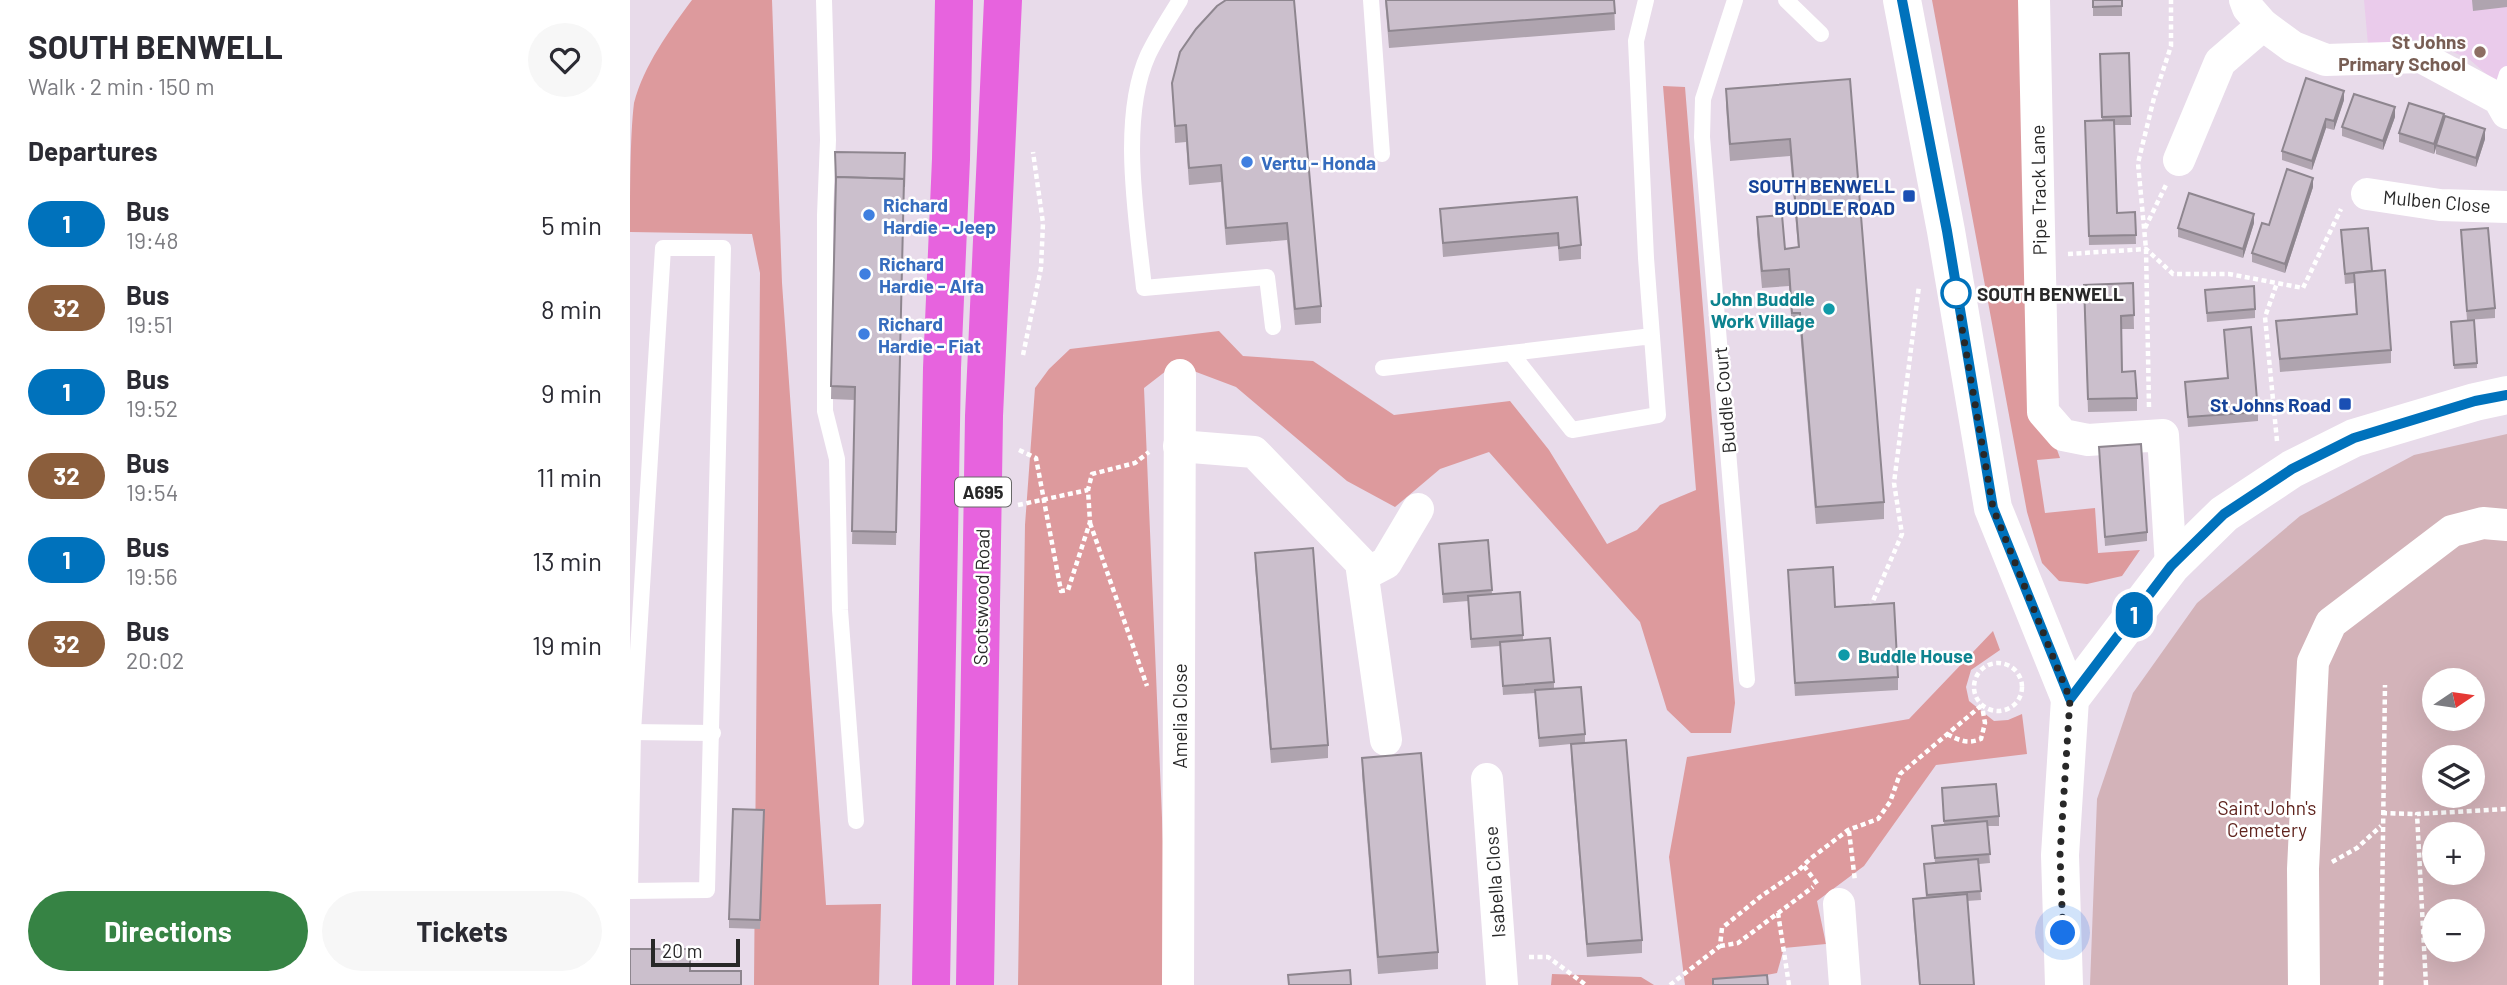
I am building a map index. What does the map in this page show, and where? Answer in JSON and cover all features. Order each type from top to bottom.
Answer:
[{"type":"main road","name":"A695","points":[[931,985],[942,381],[954,0]]},
{"type":"main road","name":"Scotswood Road","points":[[975,985],[984,416],[1006,6]]},
{"type":"street","points":[[1902,0],[1947,231],[1993,508],[2070,699],[2060,855],[2064,985]]},
{"type":"street","name":"Pipe Track Lane","points":[[2034,0],[2043,412],[2063,435],[2088,440],[2150,436]]},
{"type":"street","points":[[2179,160],[2220,62],[2254,13],[2293,47],[2326,60],[2421,57],[2504,95]]},
{"type":"street","name":"Mulben Close","points":[[2367,194],[2440,205],[2507,207]]},
{"type":"street","name":"Amelia Close","points":[[1178,985],[1180,375]]},
{"type":"street","points":[[2070,699],[2171,566],[2224,514],[2280,477],[2354,438],[2475,401],[2507,395]]},
{"type":"street","points":[[2150,436],[2162,435],[2171,566]]},
{"type":"street","points":[[1180,438],[1254,452],[1361,563],[1386,740]]},
{"type":"street","points":[[1363,575],[1387,563],[1418,509]]},
{"type":"street","points":[[2304,985],[2304,869],[2313,662],[2331,624],[2452,531],[2483,523],[2507,525]]},
{"type":"street","name":"Isabella Close","points":[[1487,779],[1501,971]]},
{"type":"street","points":[[1828,894],[1845,985]]},
{"type":"lane","points":[[824,0],[828,140],[825,400],[837,471],[840,610],[856,821]]},
{"type":"lane","points":[[1180,0],[1147,58],[1135,103],[1132,169],[1144,288],[1267,277],[1273,327]]},
{"type":"lane","points":[[1370,0],[1382,154]]},
{"type":"lane","points":[[1511,353],[1572,430],[1658,415],[1636,41],[1646,0]]},
{"type":"lane","name":"Buddle Court","points":[[1735,0],[1703,99],[1702,137],[1746,680]]},
{"type":"lane","points":[[1786,0],[1821,34]]},
{"type":"lane","points":[[663,248],[723,248],[707,890],[630,890],[632,732],[663,248]]},
{"type":"lane","points":[[1383,368],[1652,336]]},
{"type":"lane","points":[[632,732],[713,733]]},
{"type":"path","points":[[2150,436],[2146,249],[2138,163],[2154,97],[2171,46],[2171,0]]},
{"type":"path","points":[[1023,359],[1041,268],[1042,223],[1032,146]]},
{"type":"path","points":[[2144,230],[2179,160]]},
{"type":"path","points":[[2039,256],[2146,249],[2173,274],[2229,274],[2303,288],[2350,191],[2367,194]]},
{"type":"path","points":[[1870,608],[1902,534],[1894,483],[1920,278]]},
{"type":"path","points":[[2277,283],[2265,317],[2280,477]]},
{"type":"path","points":[[1179,729],[1144,682],[1090,522],[1088,490],[1092,474],[1135,463],[1180,438]]},
{"type":"path","points":[[1019,450],[1036,458],[1061,591],[1068,590],[1090,522]]},
{"type":"path","points":[[1018,505],[1088,490]]},
{"type":"path","points":[[1947,734],[1959,741],[1971,743],[1981,739],[1985,723],[1982,705],[1974,691],[1977,676],[1981,670],[1996,663],[2011,666],[2017,672],[2023,687],[2017,702],[2004,711],[1996,712],[1982,705]]},
{"type":"path","points":[[2381,985],[2385,685]]},
{"type":"path","points":[[1720,946],[1722,928],[1760,897],[1849,830],[1878,819],[1890,802],[1900,774],[1982,705]]},
{"type":"path","points":[[2382,813],[2417,814],[2507,809]]},
{"type":"path","points":[[2417,814],[2426,985]]},
{"type":"path","points":[[2304,869],[2343,857],[2382,826]]},
{"type":"path","points":[[1670,985],[1720,946],[1738,943],[1778,913],[1828,894],[1856,887],[1849,830]]},
{"type":"path","points":[[1778,913],[1789,985]]},
{"type":"path","points":[[1501,971],[1548,957],[1586,985]]},
{"type":"shaded area","points":[[692,0],[772,0],[782,283],[826,905],[881,904],[879,985],[754,985],[760,273],[752,234],[630,232],[634,103],[651,62]]},
{"type":"shaded area","points":[[1932,0],[2022,0],[2052,436],[2060,458],[2037,460],[2045,513],[2095,508],[2098,553],[2140,550],[2122,576],[2087,584],[2059,581],[2042,563],[2027,512]]},
{"type":"shaded area","name":"St Johns Primary School","points":[[2364,0],[2507,0],[2507,92],[2469,59],[2423,39],[2368,45]]},
{"type":"shaded area","points":[[1663,86],[1685,87],[1735,703],[1731,733],[1691,733],[1667,710],[1640,622],[1489,452],[1440,469],[1395,507],[1347,481],[1236,387],[1175,364],[1144,388],[1169,985],[1018,985],[1025,525],[1035,388],[1049,369],[1070,349],[1219,331],[1243,356],[1313,361],[1394,415],[1510,401],[1549,450],[1607,544],[1637,530],[1660,505],[1696,490]]},
{"type":"shaded area","points":[[1993,631],[2000,650],[1971,670],[1966,687],[1969,701],[1994,721],[2008,720],[2022,714],[2027,754],[1936,765],[1864,866],[1817,901],[1826,944],[1784,948],[1777,973],[1714,985],[1685,985],[1669,857],[1687,757],[1909,719]]},
{"type":"shaded area","points":[[1552,974],[1641,977],[1654,985],[1551,985]]},
{"type":"green space","name":"Saint John's Cemetery","points":[[2507,434],[2507,985],[2090,985],[2097,799],[2133,693],[2197,603],[2300,516],[2414,455]]},
{"type":"building","name":"Vertu - Honda","points":[[1226,0],[1294,0],[1321,306],[1295,309],[1287,223],[1226,228],[1221,165],[1189,168],[1186,125],[1175,126],[1172,83],[1180,52],[1196,29]]},
{"type":"building","points":[[1386,0],[1614,0],[1615,13],[1389,31]]},
{"type":"building","points":[[2093,0],[2122,0],[2122,6],[2093,7]]},
{"type":"building","points":[[2129,53],[2131,116],[2102,117],[2100,54]]},
{"type":"building","points":[[2306,78],[2344,91],[2334,121],[2326,119],[2312,161],[2282,151]]},
{"type":"building","name":"John Buddle Work Village","points":[[1850,79],[1884,502],[1816,507],[1800,313],[1792,313],[1789,269],[1762,271],[1757,217],[1782,215],[1785,249],[1799,247],[1790,139],[1730,144],[1726,89]]},
{"type":"building","points":[[2354,94],[2395,107],[2383,141],[2342,127]]},
{"type":"building","points":[[2409,103],[2444,114],[2434,144],[2399,133]]},
{"type":"building","points":[[2445,116],[2485,129],[2476,158],[2436,145]]},
{"type":"building","points":[[2114,120],[2117,213],[2135,212],[2136,235],[2089,236],[2085,121]]},
{"type":"building","points":[[835,152],[905,153],[904,187],[904,179],[836,177],[836,181]]},
{"type":"building","points":[[2287,169],[2313,178],[2285,264],[2252,253],[2262,223],[2269,225]]},
{"type":"building","points":[[836,177],[904,179],[896,532],[852,531],[855,387],[831,386]]},
{"type":"building","points":[[2189,193],[2254,214],[2243,249],[2178,228]]},
{"type":"building","points":[[1577,197],[1581,245],[1559,248],[1558,233],[1443,243],[1440,209]]},
{"type":"building","points":[[2368,228],[2372,271],[2345,274],[2341,230]]},
{"type":"building","points":[[2488,228],[2495,308],[2467,311],[2461,230]]},
{"type":"building","points":[[2385,270],[2391,350],[2280,359],[2276,321],[2357,314],[2354,273]]},
{"type":"building","points":[[2133,283],[2134,315],[2121,316],[2122,372],[2135,371],[2137,398],[2088,399],[2084,285]]},
{"type":"building","points":[[2254,286],[2255,309],[2207,313],[2205,290]]},
{"type":"building","points":[[2474,320],[2477,363],[2454,365],[2451,322]]},
{"type":"building","points":[[2251,327],[2258,412],[2188,417],[2185,382],[2228,378],[2224,330]]},
{"type":"building","points":[[2141,444],[2147,532],[2105,537],[2099,447]]},
{"type":"building","points":[[1488,540],[1492,590],[1443,594],[1439,544]]},
{"type":"building","points":[[1313,548],[1328,745],[1271,749],[1255,553]]},
{"type":"building","name":"Buddle House","points":[[1833,567],[1835,607],[1894,603],[1898,677],[1795,683],[1788,570]]},
{"type":"building","points":[[1520,592],[1523,635],[1471,639],[1468,596]]},
{"type":"building","points":[[1550,638],[1554,682],[1503,686],[1500,642]]},
{"type":"building","points":[[1581,687],[1585,734],[1539,738],[1535,690]]},
{"type":"building","points":[[1626,740],[1642,940],[1587,944],[1571,744]]},
{"type":"building","points":[[1421,753],[1438,952],[1378,957],[1362,758]]},
{"type":"building","points":[[1996,784],[1999,816],[1944,821],[1942,788]]},
{"type":"building","points":[[733,809],[764,810],[760,920],[729,919]]},
{"type":"building","points":[[1987,821],[1990,854],[1935,858],[1932,826]]},
{"type":"building","points":[[1978,859],[1981,891],[1927,895],[1924,864]]},
{"type":"building","points":[[1967,894],[1974,985],[1920,985],[1913,899]]},
{"type":"building","points":[[630,949],[690,949],[690,971],[741,971],[741,985],[630,985]]},
{"type":"building","points":[[1350,970],[1351,985],[1289,985],[1288,975]]},
{"type":"building","points":[[1767,975],[1768,985],[1713,985],[1713,979]]},
{"type":"bus line","name":"1","points":[[1902,0],[1947,231],[1993,508],[2070,699],[2171,566],[2224,514],[2292,469],[2354,438],[2475,401],[2507,395]]},
{"type":"place","name":"St Johns Primary School","points":[[2480,52]]},
{"type":"place","name":"Vertu - Honda","points":[[1247,162]]},
{"type":"place","name":"SOUTH BENWELL BUDDLE ROAD","points":[[1909,196]]},
{"type":"place","name":"Richard Hardie - Jeep","points":[[869,215]]},
{"type":"place","name":"Richard Hardie - Alfa","points":[[865,274]]},
{"type":"place","name":"SOUTH BENWELL","points":[[1956,293]]},
{"type":"place","name":"John Buddle Work Village","points":[[1829,309]]},
{"type":"place","name":"Richard Hardie - Fiat","points":[[864,334]]},
{"type":"place","name":"St Johns Road","points":[[2345,404]]},
{"type":"place","name":"Buddle House","points":[[1844,655]]},
{"type":"route","points":[[1956,293],[1993,508],[2070,699],[2060,855],[2063,933]]}]
